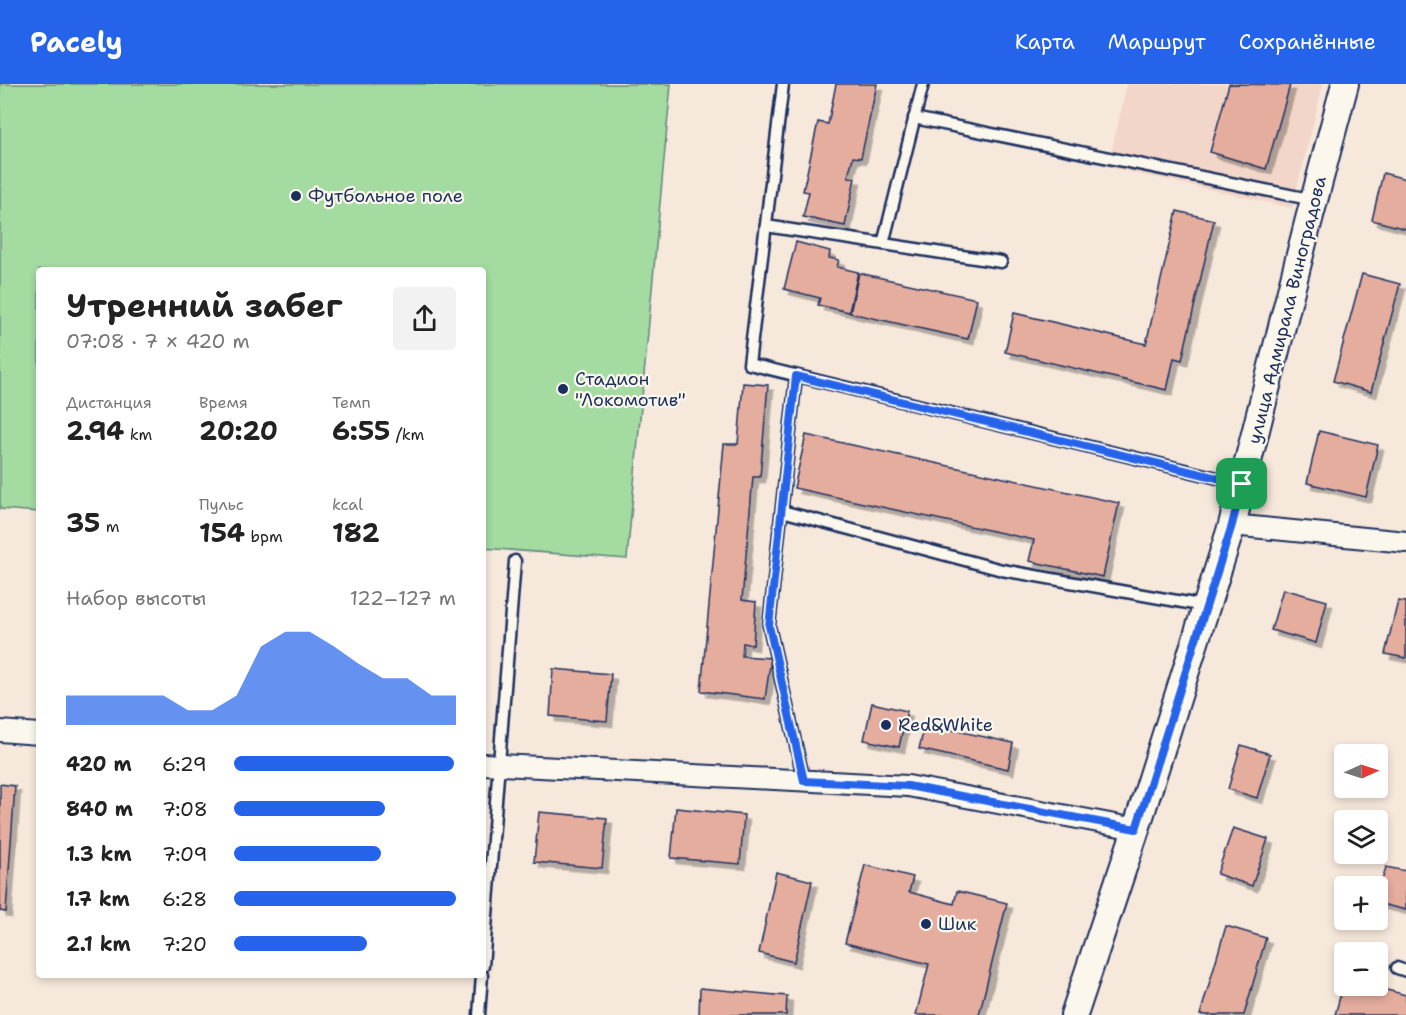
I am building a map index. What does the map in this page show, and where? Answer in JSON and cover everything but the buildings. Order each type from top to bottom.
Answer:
[{"type":"street","name":"улица Адмирала Виноградова","points":[[1074,1015],[1136,829],[1232,525],[1345,84]]},
{"type":"street","points":[[1232,525],[1406,542]]},
{"type":"street","points":[[0,731],[36,734]]},
{"type":"street","points":[[491,764],[908,786],[1136,829]]},
{"type":"lane","points":[[783,84],[749,364],[1242,484]]},
{"type":"lane","points":[[883,244],[923,84]]},
{"type":"lane","points":[[915,118],[1314,200]]},
{"type":"lane","points":[[766,226],[1001,262]]},
{"type":"lane","points":[[796,376],[769,626],[804,781]]},
{"type":"lane","points":[[782,511],[1002,570],[1206,606]]},
{"type":"lane","points":[[486,890],[491,764],[515,561]]},
{"type":"lane","points":[[479,1015],[482,978]]},
{"type":"shaded area","points":[[1127,84],[1323,84],[1292,208],[1108,167]]},
{"type":"green space","name":"Стадион \"Локомотив\"","points":[[0,84],[671,84],[627,559],[486,548],[486,267],[36,267],[36,512],[0,509]]},
{"type":"place","name":"Футбольное поле","points":[[296,196]]},
{"type":"place","name":"Стадион \"Локомотив\"","points":[[563,389]]},
{"type":"place","name":"Red&White","points":[[886,725]]},
{"type":"place","name":"Шик","points":[[926,924]]},
{"type":"route","points":[[796,376],[1242,484],[1232,525],[1136,829],[908,786],[804,781],[769,626],[796,376]]}]
